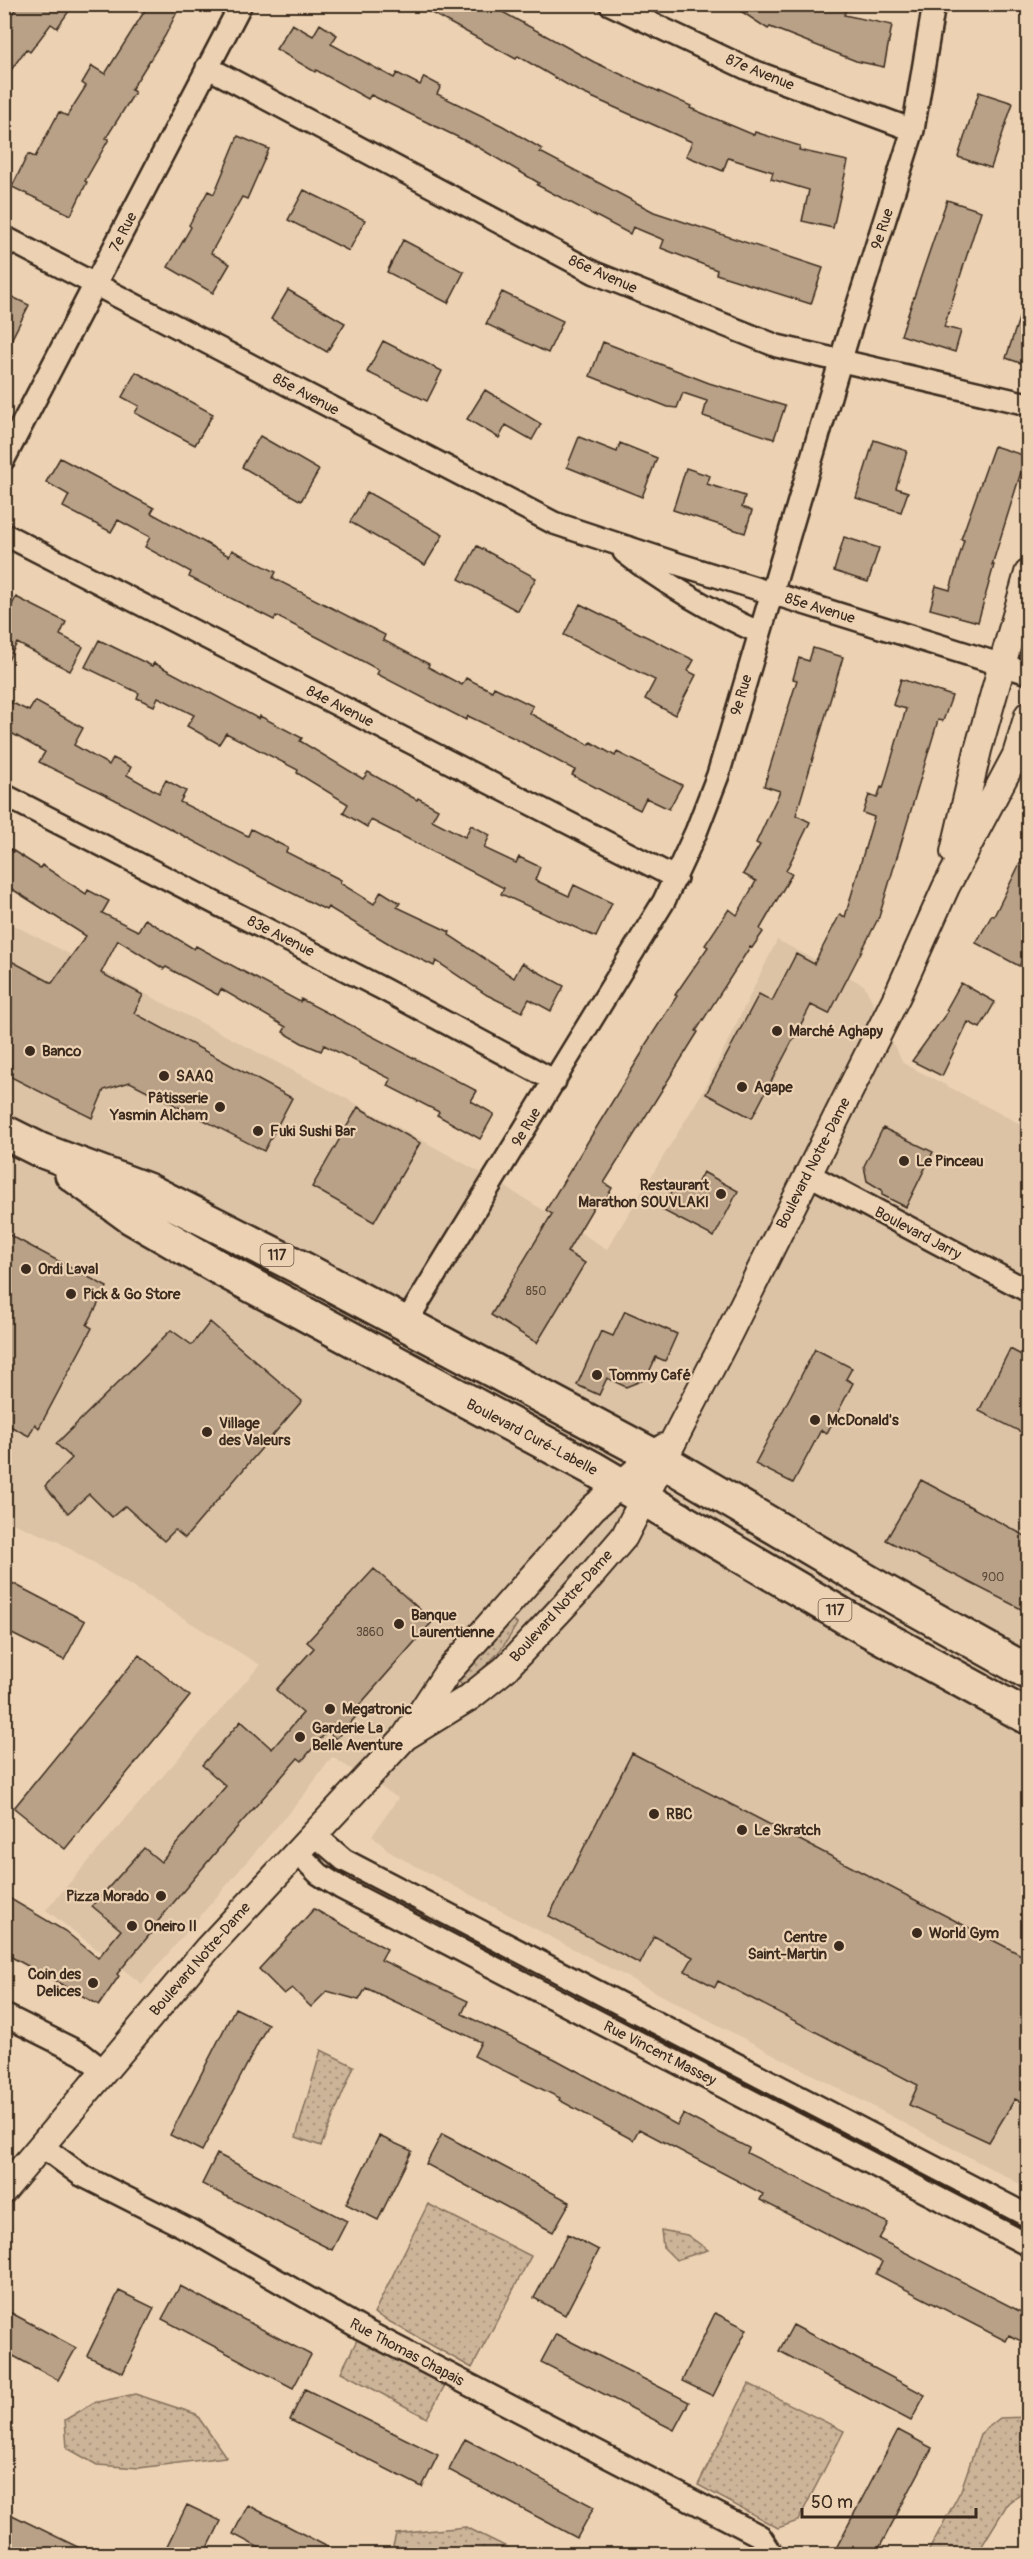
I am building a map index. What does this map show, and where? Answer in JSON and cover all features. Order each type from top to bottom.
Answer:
[{"type":"main road","name":"Boulevard Curé-Labelle","points":[[4,1132],[40,1150],[147,1190],[405,1324],[664,1451],[882,1590],[1029,1672]]},
{"type":"main road","name":"Boulevard Curé-Labelle","points":[[40,1150],[132,1217],[223,1270],[632,1492],[849,1619],[1029,1717]]},
{"type":"street","name":"7e Rue","points":[[4,459],[97,285],[241,4]]},
{"type":"street","name":"87e Avenue","points":[[610,4],[748,69],[913,130]]},
{"type":"street","name":"9e Rue","points":[[405,1324],[658,911],[676,878],[696,832],[718,775],[841,360],[913,130],[934,4]]},
{"type":"street","name":"86e Avenue","points":[[207,68],[595,273],[777,346],[1029,404]]},
{"type":"street","name":"85e Avenue","points":[[4,237],[554,523],[772,594],[1029,673]]},
{"type":"street","name":"84e Avenue","points":[[4,534],[676,878]]},
{"type":"street","name":"85e Avenue","points":[[612,543],[658,580],[730,620],[760,633]]},
{"type":"street","name":"Boulevard Notre-Dame","points":[[946,887],[978,750],[1029,573]]},
{"type":"street","name":"Boulevard Notre-Dame","points":[[405,1737],[470,1696],[520,1653],[624,1537],[632,1492],[664,1451],[808,1174],[902,986],[946,887],[1016,754],[1029,715]]},
{"type":"street","name":"83e Avenue","points":[[4,795],[384,989],[555,1081]]},
{"type":"street","name":"Boulevard Jarry","points":[[808,1174],[1029,1292]]},
{"type":"street","name":"Boulevard Notre-Dame","points":[[4,2190],[223,1931],[405,1737],[447,1673],[593,1508],[632,1492]]},
{"type":"street","name":"Rue Vincent Massey","points":[[306,1844],[344,1860],[1029,2216]]},
{"type":"street","name":"Rue Vincent Massey","points":[[306,1844],[319,1874],[341,1888],[1029,2245]]},
{"type":"street","points":[[4,2015],[82,2054],[104,2072]]},
{"type":"street","name":"Rue Thomas Chapais","points":[[42,2146],[81,2175],[190,2230],[360,2328],[760,2536],[772,2554]]},
{"type":"shaded area","points":[[4,920],[351,1101],[494,1180],[607,1249],[705,1088],[777,940],[864,985],[903,1063],[1028,1128],[1028,2188],[393,1854],[372,1836],[398,1798],[332,1757],[304,1795],[142,1984],[46,1910],[260,1665],[57,1541],[5,1520]]},
{"type":"shaded area","points":[[513,1620],[517,1624],[500,1650],[487,1665],[462,1685],[458,1681]]},
{"type":"shaded area","points":[[321,2050],[354,2066],[321,2146],[296,2137]]},
{"type":"shaded area","points":[[428,2204],[531,2256],[472,2368],[374,2313]]},
{"type":"shaded area","points":[[661,2230],[687,2235],[708,2250],[676,2260],[663,2247]]},
{"type":"shaded area","points":[[359,2336],[446,2383],[427,2418],[341,2372]]},
{"type":"shaded area","points":[[749,2384],[844,2431],[798,2521],[778,2528],[698,2485]]},
{"type":"shaded area","points":[[135,2394],[196,2414],[226,2457],[139,2468],[97,2465],[67,2448],[65,2420],[93,2403]]},
{"type":"shaded area","points":[[1027,2417],[1028,2488],[1008,2503],[977,2554],[927,2554],[961,2490],[980,2434],[1000,2418]]},
{"type":"shaded area","points":[[466,2527],[521,2554],[401,2554],[393,2546],[396,2534]]},
{"type":"building","points":[[19,4],[74,4],[57,28],[51,24],[30,52],[26,49],[4,80],[4,25]]},
{"type":"building","points":[[149,4],[181,4],[165,36],[131,90],[135,92],[106,138],[109,139],[85,181],[87,182],[71,215],[12,187],[28,154],[35,157],[59,112],[67,116],[86,86],[82,83],[92,66],[105,74]]},
{"type":"building","points":[[415,4],[488,4],[594,62],[691,106],[690,108],[754,135],[755,132],[800,146],[799,150],[848,161],[833,228],[802,221],[809,190],[771,179],[773,172],[728,158],[723,171],[686,156],[692,142],[578,91],[518,56],[516,59]]},
{"type":"building","points":[[730,4],[848,4],[844,15],[892,25],[884,67],[856,61],[770,27],[768,29]]},
{"type":"building","points":[[292,24],[313,36],[320,24],[337,35],[331,44],[394,78],[397,73],[420,85],[424,77],[441,86],[437,94],[503,126],[542,149],[540,152],[654,212],[823,268],[811,304],[716,274],[717,270],[661,248],[664,240],[633,227],[630,234],[537,185],[539,183],[476,146],[371,95],[368,99],[316,70],[315,72],[276,49]]},
{"type":"building","points":[[979,92],[1013,103],[991,168],[958,157]]},
{"type":"building","points":[[238,136],[269,149],[247,199],[242,197],[211,253],[230,264],[213,293],[168,267],[208,191],[214,194]]},
{"type":"building","points":[[304,190],[365,220],[349,251],[288,220]]},
{"type":"building","points":[[947,200],[981,211],[944,327],[961,331],[955,352],[901,335]]},
{"type":"building","points":[[403,240],[464,272],[448,303],[387,272]]},
{"type":"building","points":[[288,290],[345,323],[327,352],[271,319]]},
{"type":"building","points":[[502,292],[563,321],[548,353],[486,324]]},
{"type":"building","points":[[4,293],[29,305],[4,354]]},
{"type":"building","points":[[1025,300],[1029,301],[1029,366],[1006,358]]},
{"type":"building","points":[[383,341],[442,371],[427,401],[367,372]]},
{"type":"building","points":[[603,342],[709,383],[785,406],[774,439],[703,416],[707,401],[683,393],[677,408],[668,407],[590,376]]},
{"type":"building","points":[[136,372],[213,414],[195,445],[135,413],[139,406],[122,397]]},
{"type":"building","points":[[485,390],[541,424],[532,440],[506,425],[499,438],[467,419]]},
{"type":"building","points":[[260,436],[319,470],[301,501],[242,467]]},
{"type":"building","points":[[579,437],[617,452],[620,443],[657,458],[642,497],[567,467]]},
{"type":"building","points":[[874,440],[907,451],[896,488],[908,492],[901,512],[856,498]]},
{"type":"building","points":[[994,446],[1026,456],[992,565],[994,565],[978,622],[930,609],[936,586],[950,590],[964,540],[961,539]]},
{"type":"building","points":[[60,458],[154,508],[151,513],[229,556],[232,550],[276,572],[273,578],[385,635],[383,640],[429,664],[428,667],[462,685],[466,678],[492,691],[494,687],[533,706],[529,713],[589,745],[591,742],[615,756],[617,752],[682,785],[669,809],[646,798],[640,810],[572,775],[575,770],[516,739],[468,716],[466,720],[377,674],[379,670],[323,640],[276,616],[274,620],[189,577],[191,572],[145,547],[150,537],[118,520],[111,532],[63,507],[69,495],[46,482]]},
{"type":"building","points":[[686,468],[710,476],[707,484],[745,496],[742,507],[752,511],[745,533],[673,510]]},
{"type":"building","points":[[367,492],[443,535],[425,565],[350,522]]},
{"type":"building","points":[[844,537],[879,548],[868,582],[834,571]]},
{"type":"building","points":[[477,546],[536,578],[518,611],[459,579]]},
{"type":"building","points":[[16,597],[66,622],[60,635],[83,647],[70,671],[17,643],[4,668],[4,606],[10,609]]},
{"type":"building","points":[[580,604],[694,660],[688,671],[696,675],[675,715],[645,699],[655,680],[564,635]]},
{"type":"building","points":[[99,640],[152,666],[154,663],[259,719],[260,716],[302,738],[300,741],[363,779],[368,772],[417,800],[418,798],[438,809],[432,820],[465,837],[471,825],[490,835],[484,848],[516,863],[519,857],[540,867],[535,880],[569,896],[574,885],[612,903],[596,937],[501,894],[504,888],[371,820],[367,827],[343,813],[348,804],[297,773],[298,770],[226,733],[219,744],[187,726],[194,715],[158,697],[154,706],[137,698],[139,693],[85,667]]},
{"type":"building","points":[[813,648],[843,657],[796,815],[810,822],[786,871],[792,874],[760,929],[763,932],[752,948],[750,947],[696,1031],[698,1032],[604,1183],[612,1188],[603,1204],[597,1201],[567,1252],[585,1263],[537,1343],[491,1315],[552,1214],[546,1210],[677,996],[675,995],[708,947],[705,945],[729,909],[737,915],[756,881],[743,874],[760,845],[756,843],[780,791],[764,786],[797,680],[793,679],[799,658],[809,661]]},
{"type":"building","points":[[901,679],[952,696],[943,721],[938,720],[879,917],[829,1014],[811,1005],[752,1118],[706,1094],[759,994],[772,1001],[796,954],[814,964],[840,914],[845,917],[874,817],[863,813],[869,795],[877,798],[881,787],[883,788],[906,709],[893,705]]},
{"type":"building","points":[[4,699],[29,711],[35,701],[83,728],[74,745],[109,765],[113,758],[131,767],[127,775],[159,793],[166,780],[186,791],[180,802],[248,836],[251,829],[288,848],[286,852],[341,880],[340,883],[374,904],[381,891],[400,903],[397,907],[450,932],[449,935],[514,978],[522,963],[564,986],[551,1011],[529,999],[522,1012],[487,995],[436,961],[434,966],[393,946],[328,907],[326,910],[276,885],[39,762],[45,752],[4,729]]},
{"type":"building","points":[[4,845],[40,868],[42,865],[86,894],[88,890],[109,901],[102,913],[138,931],[145,919],[194,949],[196,946],[300,1002],[301,999],[477,1091],[471,1101],[494,1114],[480,1139],[437,1115],[439,1112],[388,1086],[391,1079],[324,1045],[321,1051],[302,1043],[283,1032],[286,1027],[221,989],[218,995],[166,967],[164,969],[118,940],[101,973],[143,995],[134,1013],[292,1098],[264,1151],[130,1082],[104,1090],[92,1118],[7,1075],[11,1065],[4,1061],[4,1044],[12,1030],[4,1026],[4,957],[52,983],[86,936],[4,884]]},
{"type":"building","points":[[1029,845],[1029,948],[1019,966],[976,943],[992,915],[994,916]]},
{"type":"building","points":[[961,983],[995,1002],[980,1028],[968,1022],[942,1076],[912,1061],[948,1011],[946,1010]]},
{"type":"building","points":[[358,1107],[420,1143],[374,1222],[312,1187]]},
{"type":"building","points":[[883,1128],[933,1152],[906,1207],[882,1195],[882,1190],[867,1181],[864,1166]]},
{"type":"building","points":[[703,1172],[738,1191],[714,1237],[662,1210],[675,1184],[692,1193]]},
{"type":"building","points":[[4,1232],[107,1287],[87,1325],[92,1328],[39,1428],[35,1424],[29,1436],[4,1423]]},
{"type":"building","points":[[625,1311],[677,1334],[665,1361],[656,1357],[646,1379],[626,1387],[607,1378],[599,1395],[577,1385],[601,1331],[613,1336]]},
{"type":"building","points":[[210,1322],[302,1401],[185,1538],[175,1530],[164,1541],[125,1506],[112,1517],[89,1494],[68,1513],[45,1486],[72,1458],[56,1444],[171,1330],[192,1345]]},
{"type":"building","points":[[815,1349],[852,1368],[846,1379],[853,1383],[827,1433],[821,1430],[793,1483],[755,1464]]},
{"type":"building","points":[[1010,1349],[1029,1359],[1029,1436],[979,1411]]},
{"type":"building","points":[[921,1480],[1029,1538],[1029,1613],[886,1540]]},
{"type":"building","points":[[374,1569],[433,1621],[356,1709],[360,1712],[336,1739],[327,1731],[302,1761],[298,1758],[226,1840],[117,1974],[119,1976],[99,2005],[4,1953],[4,1895],[65,1931],[98,1958],[121,1930],[92,1906],[144,1848],[161,1862],[226,1786],[202,1765],[241,1721],[272,1749],[303,1713],[276,1690],[314,1648],[307,1642]]},
{"type":"building","points":[[12,1583],[85,1621],[64,1660],[4,1630],[4,1598]]},
{"type":"building","points":[[139,1655],[190,1696],[65,1849],[14,1808]]},
{"type":"building","name":"Centre Saint-Martin","points":[[632,1753],[1029,1959],[1029,2106],[1015,2099],[989,2142],[909,2105],[918,2085],[718,1981],[715,1987],[685,1971],[693,1957],[654,1936],[640,1964],[549,1916]]},
{"type":"building","points":[[314,1909],[387,1949],[381,1960],[468,2001],[462,2014],[555,2059],[677,2125],[683,2114],[749,2148],[747,2153],[888,2223],[879,2239],[1029,2316],[1029,2345],[1009,2335],[1006,2341],[876,2274],[882,2262],[760,2200],[763,2194],[639,2129],[633,2140],[559,2100],[560,2098],[474,2056],[481,2042],[366,1988],[359,2000],[327,1991],[311,2007],[292,1988],[284,1994],[259,1969]]},
{"type":"building","points":[[235,2008],[268,2024],[202,2151],[170,2135]]},
{"type":"building","points":[[442,2134],[570,2202],[553,2232],[426,2164]]},
{"type":"building","points":[[379,2136],[412,2151],[378,2220],[346,2204]]},
{"type":"building","points":[[217,2154],[347,2221],[332,2250],[202,2184]]},
{"type":"building","points":[[568,2234],[599,2250],[565,2315],[534,2298]]},
{"type":"building","points":[[180,2286],[311,2355],[293,2388],[162,2319]]},
{"type":"building","points":[[119,2291],[154,2308],[123,2373],[87,2356]]},
{"type":"building","points":[[4,2309],[76,2348],[58,2380],[4,2351]]},
{"type":"building","points":[[715,2313],[747,2329],[713,2396],[682,2381]]},
{"type":"building","points":[[793,2325],[925,2395],[911,2421],[779,2351]]},
{"type":"building","points":[[556,2334],[689,2402],[674,2430],[541,2362]]},
{"type":"building","points":[[305,2389],[438,2455],[422,2487],[290,2420]]},
{"type":"building","points":[[898,2430],[932,2448],[876,2554],[833,2554]]},
{"type":"building","points":[[465,2439],[594,2507],[577,2538],[449,2470]]},
{"type":"building","points":[[187,2505],[221,2521],[205,2554],[163,2554]]},
{"type":"building","points":[[248,2505],[341,2554],[271,2554],[233,2534]]},
{"type":"building","points":[[4,2511],[92,2554],[4,2554]]},
{"type":"place","name":"Marché Aghapy","points":[[777,1031]]},
{"type":"place","name":"Banco","points":[[30,1051]]},
{"type":"place","name":"SAAQ","points":[[164,1076]]},
{"type":"place","name":"Agape","points":[[742,1087]]},
{"type":"place","name":"Pâtisserie Yasmin Alcham","points":[[220,1107]]},
{"type":"place","name":"Fuki Sushi Bar","points":[[258,1131]]},
{"type":"place","name":"Le Pinceau","points":[[904,1161]]},
{"type":"place","name":"Restaurant Marathon SOUVLAKI","points":[[721,1194]]},
{"type":"place","name":"Ordi Laval","points":[[26,1269]]},
{"type":"place","name":"Pick & Go Store","points":[[71,1294]]},
{"type":"place","name":"Tommy Café","points":[[597,1375]]},
{"type":"place","name":"McDonald's","points":[[815,1420]]},
{"type":"place","name":"Village des Valeurs","points":[[207,1432]]},
{"type":"place","name":"Banque Laurentienne","points":[[399,1624]]},
{"type":"place","name":"Megatronic","points":[[330,1709]]},
{"type":"place","name":"Garderie La Belle Aventure","points":[[300,1737]]},
{"type":"place","name":"RBC","points":[[654,1814]]},
{"type":"place","name":"Le Skratch","points":[[742,1830]]},
{"type":"place","name":"Pizza Morado","points":[[161,1896]]},
{"type":"place","name":"Oneiro II","points":[[132,1926]]},
{"type":"place","name":"World Gym","points":[[917,1933]]},
{"type":"place","name":"Centre Saint-Martin","points":[[839,1946]]},
{"type":"place","name":"Coin des Delices","points":[[93,1983]]}]
